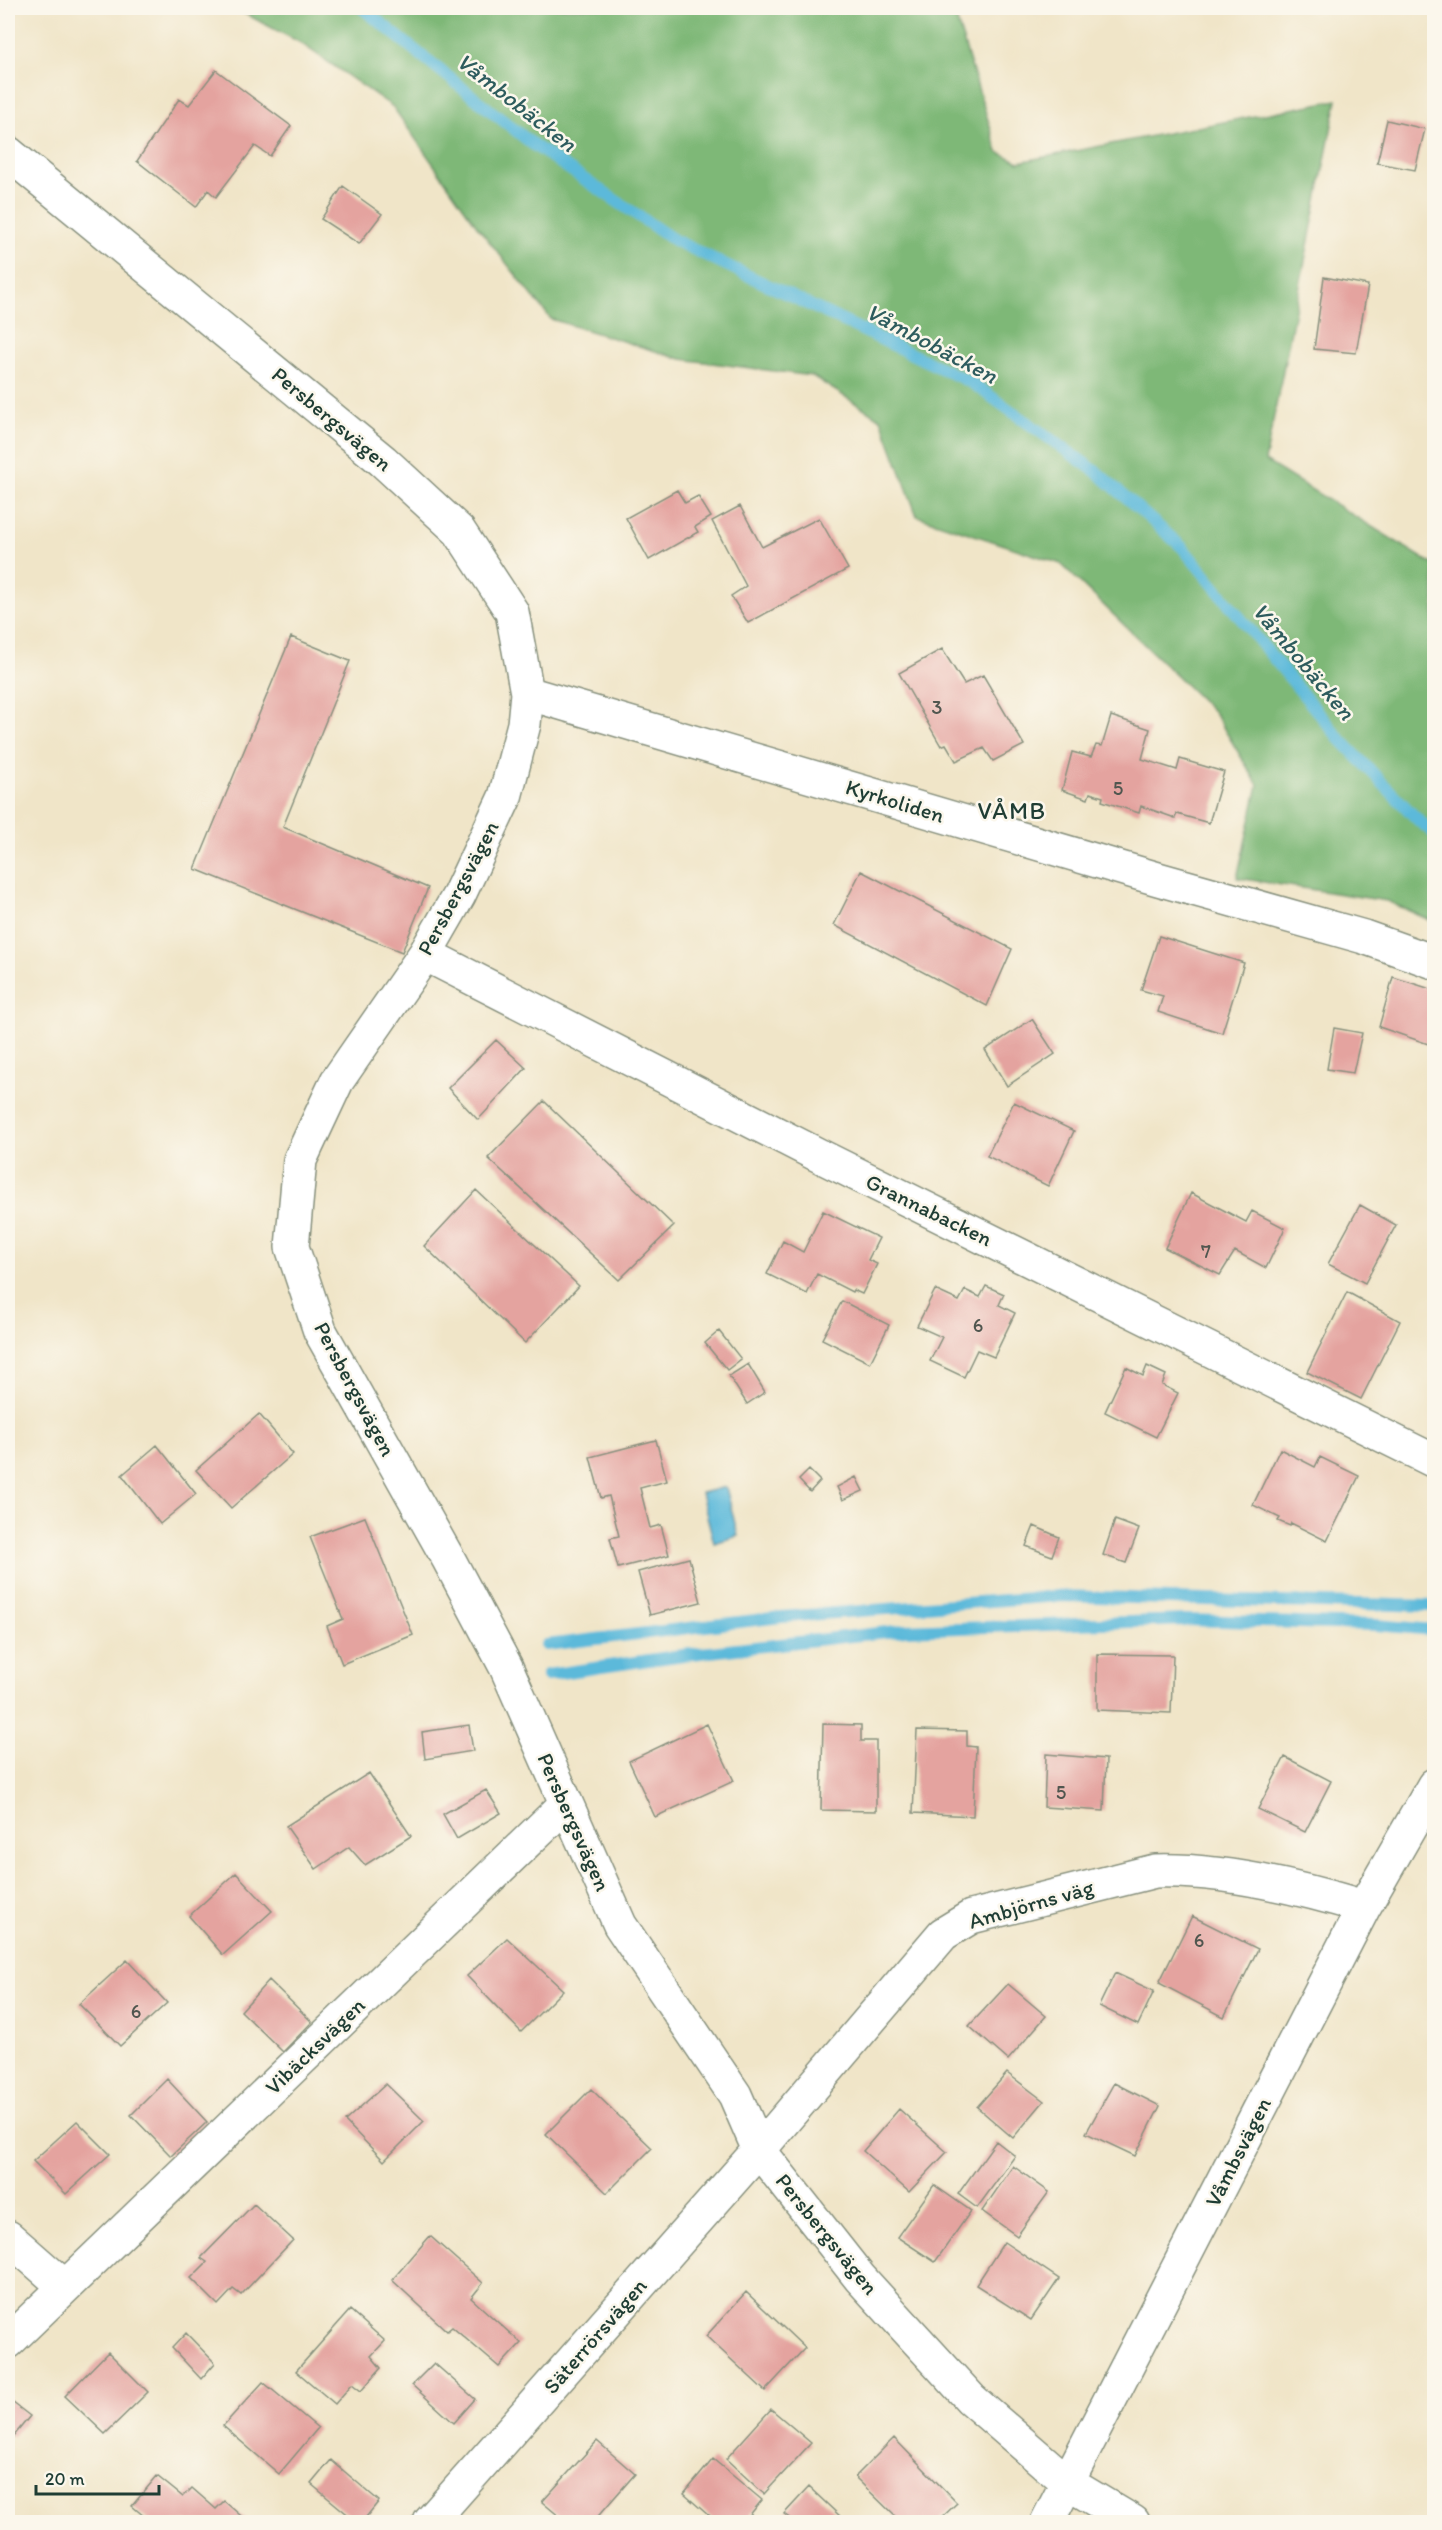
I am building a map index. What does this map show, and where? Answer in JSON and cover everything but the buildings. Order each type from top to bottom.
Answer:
[{"type":"street","name":"Persbergsvägen","points":[[8,153],[383,461],[459,531],[512,612],[527,693],[524,724],[505,797],[459,895],[425,954],[337,1081],[300,1160],[292,1247],[320,1330],[449,1560],[506,1668],[620,1925],[735,2095],[759,2150],[860,2278],[963,2390],[1068,2483],[1132,2523]]},
{"type":"street","name":"Kyrkoliden","points":[[527,693],[1158,879],[1364,937],[1434,962]]},
{"type":"street","name":"Grannabacken","points":[[425,954],[818,1155],[1434,1461]]},
{"type":"street","name":"Våmbsvägen","points":[[1047,2523],[1364,1907],[1434,1785]]},
{"type":"street","name":"Vibäcksvägen","points":[[8,2342],[566,1804]]},
{"type":"street","name":"Ambjörns väg","points":[[759,2150],[943,1934],[972,1917],[1155,1871],[1185,1870],[1310,1890],[1364,1907]]},
{"type":"street","name":"Säterrörsvägen","points":[[430,2523],[759,2150]]},
{"type":"street","points":[[8,2237],[65,2286]]},
{"type":"green space","points":[[234,8],[953,8],[998,152],[1019,162],[1337,100],[1265,461],[1434,565],[1434,922],[1387,901],[1237,878],[1258,785],[1214,712],[1061,564],[917,516],[881,419],[812,376],[681,359],[551,319],[477,226],[393,107],[299,42]]},
{"type":"water","points":[[726,1487],[738,1536],[714,1543],[701,1493]]},
{"type":"waterway","name":"Våmbobäcken","points":[[362,8],[535,146],[674,240],[972,383],[1098,473],[1182,547],[1339,738],[1419,821],[1434,833]]},
{"type":"waterway","points":[[546,1645],[781,1617],[1059,1596],[1434,1606]]},
{"type":"waterway","points":[[547,1675],[683,1655],[905,1630],[1185,1620],[1376,1625],[1434,1630]]},
{"type":"district","name":"VÅMB","points":[[1012,810]]}]
